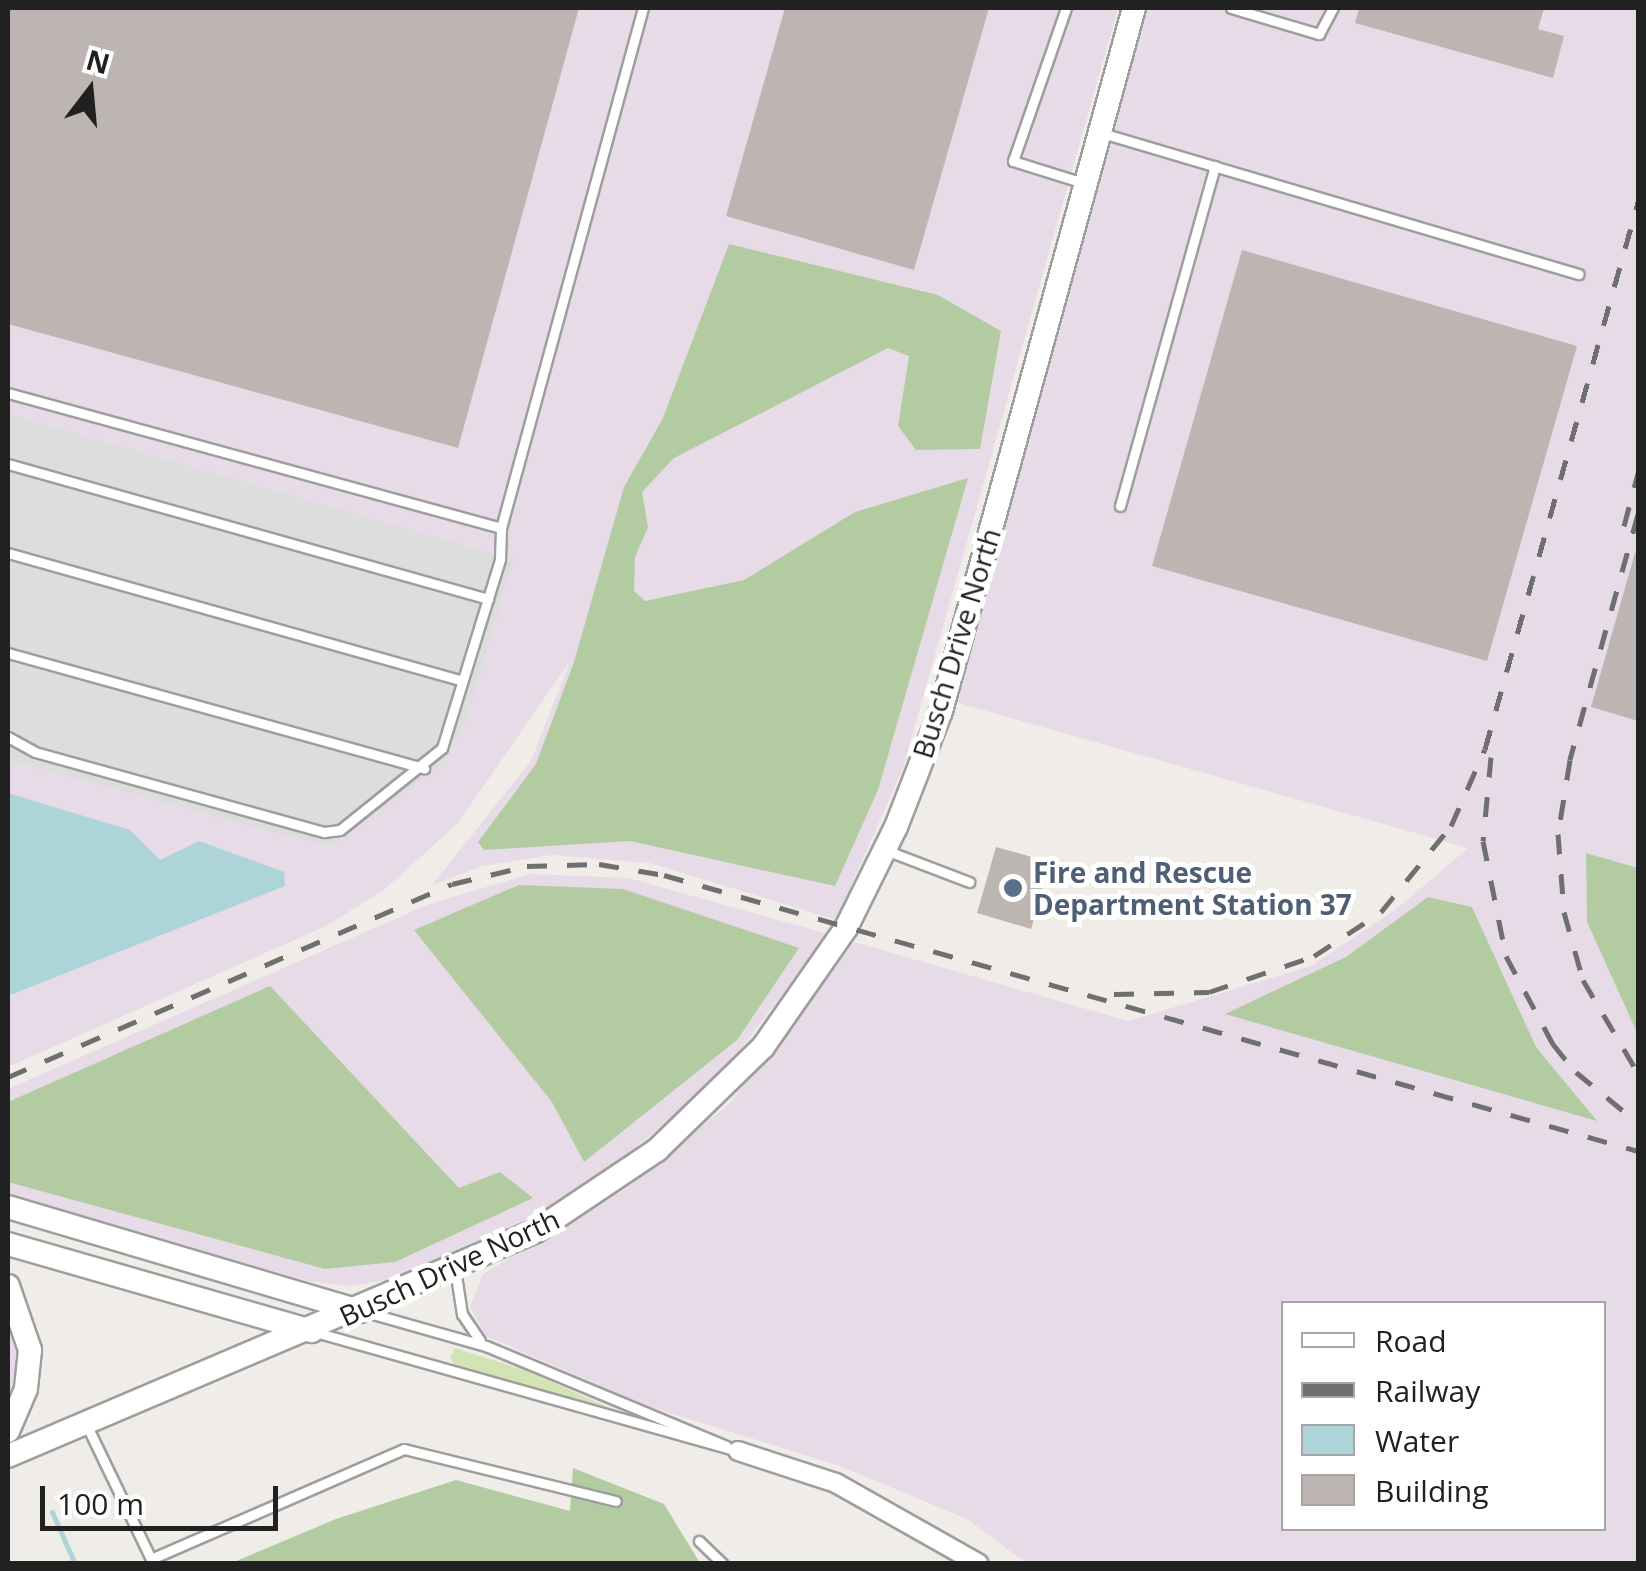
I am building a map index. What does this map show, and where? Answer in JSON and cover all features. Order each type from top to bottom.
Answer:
[{"type":"street","name":"Busch Drive North","points":[[8,1456],[360,1311],[536,1231],[624,1175],[710,1103],[763,1047],[817,975],[885,850],[941,711],[1134,8]]},
{"type":"street","points":[[8,1206],[360,1311]]},
{"type":"street","points":[[8,1244],[312,1331]]},
{"type":"street","points":[[8,1286],[30,1350],[26,1388],[8,1431]]},
{"type":"street","points":[[738,1451],[836,1483],[958,1558],[979,1564]]},
{"type":"lane","points":[[8,737],[34,752],[324,832],[340,830],[424,768],[442,748],[500,559],[501,528],[643,8]]},
{"type":"lane","points":[[1066,8],[1013,161],[1086,184]]},
{"type":"lane","points":[[1230,8],[1318,34],[1333,8]]},
{"type":"lane","points":[[1100,133],[1580,274]]},
{"type":"lane","points":[[1120,506],[1215,166]]},
{"type":"lane","points":[[8,393],[501,528]]},
{"type":"lane","points":[[8,464],[488,600]]},
{"type":"lane","points":[[8,553],[462,681]]},
{"type":"lane","points":[[8,653],[424,768]]},
{"type":"lane","points":[[885,850],[969,882]]},
{"type":"lane","points":[[455,1268],[462,1314],[486,1346]]},
{"type":"lane","points":[[360,1311],[486,1346],[738,1451]]},
{"type":"lane","points":[[312,1331],[738,1451]]},
{"type":"lane","points":[[86,1424],[152,1559],[404,1449],[616,1501]]},
{"type":"lane","points":[[699,1540],[723,1564]]},
{"type":"shaded area","points":[[8,8],[1118,8],[903,768],[836,920],[650,863],[551,855],[483,866],[432,885],[531,761],[570,661],[458,823],[384,890],[326,926],[8,1067]]},
{"type":"shaded area","points":[[1146,8],[1638,8],[1638,868],[1586,854],[1587,922],[1638,1035],[1638,1563],[1026,1563],[967,1519],[840,1466],[644,1405],[486,1336],[470,1307],[483,1274],[628,1187],[729,1104],[854,942],[1128,1021],[1311,966],[1399,907],[1468,848],[951,701]]},
{"type":"shaded area","points":[[8,414],[513,559],[467,719],[441,765],[329,847],[8,760]]},
{"type":"shaded area","points":[[530,874],[628,878],[828,934],[743,1046],[679,1113],[592,1182],[502,1234],[398,1278],[350,1286],[309,1281],[8,1197],[8,1089],[429,904]]},
{"type":"shaded area","points":[[8,1305],[19,1335],[20,1367],[8,1409]]},
{"type":"green space","points":[[729,244],[938,295],[1001,331],[980,449],[916,450],[898,426],[909,356],[888,348],[674,458],[642,492],[648,527],[635,557],[634,591],[645,601],[744,580],[855,512],[968,478],[878,790],[835,886],[630,841],[484,850],[478,842],[536,764],[574,662],[624,487],[663,418]]},
{"type":"green space","points":[[1586,853],[1638,868],[1638,1035],[1587,922]]},
{"type":"green space","points":[[519,885],[623,889],[799,948],[737,1040],[584,1162],[552,1102],[414,930]]},
{"type":"green space","points":[[1428,897],[1472,907],[1536,1047],[1597,1121],[1225,1014],[1346,957]]},
{"type":"green space","points":[[270,986],[459,1188],[500,1172],[533,1198],[395,1262],[325,1269],[8,1182],[8,1102]]},
{"type":"green space","points":[[455,1348],[527,1371],[610,1408],[456,1367],[450,1357]]},
{"type":"green space","points":[[573,1468],[664,1504],[700,1563],[229,1564],[336,1519],[456,1480],[570,1511]]},
{"type":"water","points":[[8,793],[130,830],[160,860],[199,841],[284,872],[285,886],[8,996]]},
{"type":"building","points":[[8,8],[579,8],[458,448],[8,324]]},
{"type":"building","points":[[785,8],[989,8],[914,270],[726,216]]},
{"type":"building","points":[[1359,8],[1544,8],[1538,29],[1564,36],[1553,78],[1355,23]]},
{"type":"building","points":[[1242,250],[1577,346],[1487,661],[1152,566]]},
{"type":"building","points":[[1638,553],[1638,721],[1591,707]]},
{"type":"building","name":"Fire and Rescue Department Station 37","points":[[996,847],[1050,862],[1031,929],[977,913]]},
{"type":"waterway","points":[[52,1512],[75,1564]]},
{"type":"railway","points":[[1114,994],[1209,992],[1314,956],[1381,912],[1451,826],[1485,749],[1638,202]]},
{"type":"railway","points":[[1624,526],[1638,473]]},
{"type":"railway","points":[[1638,514],[1570,760],[1558,834],[1564,912],[1583,980],[1638,1073]]},
{"type":"railway","points":[[1491,757],[1483,841],[1506,956],[1553,1044],[1576,1072],[1638,1123]]},
{"type":"railway","points":[[8,1077],[452,884],[527,866],[599,864],[664,875],[1638,1151]]},
{"type":"place","name":"Fire and Rescue Department Station 37","points":[[1013,888]]}]
